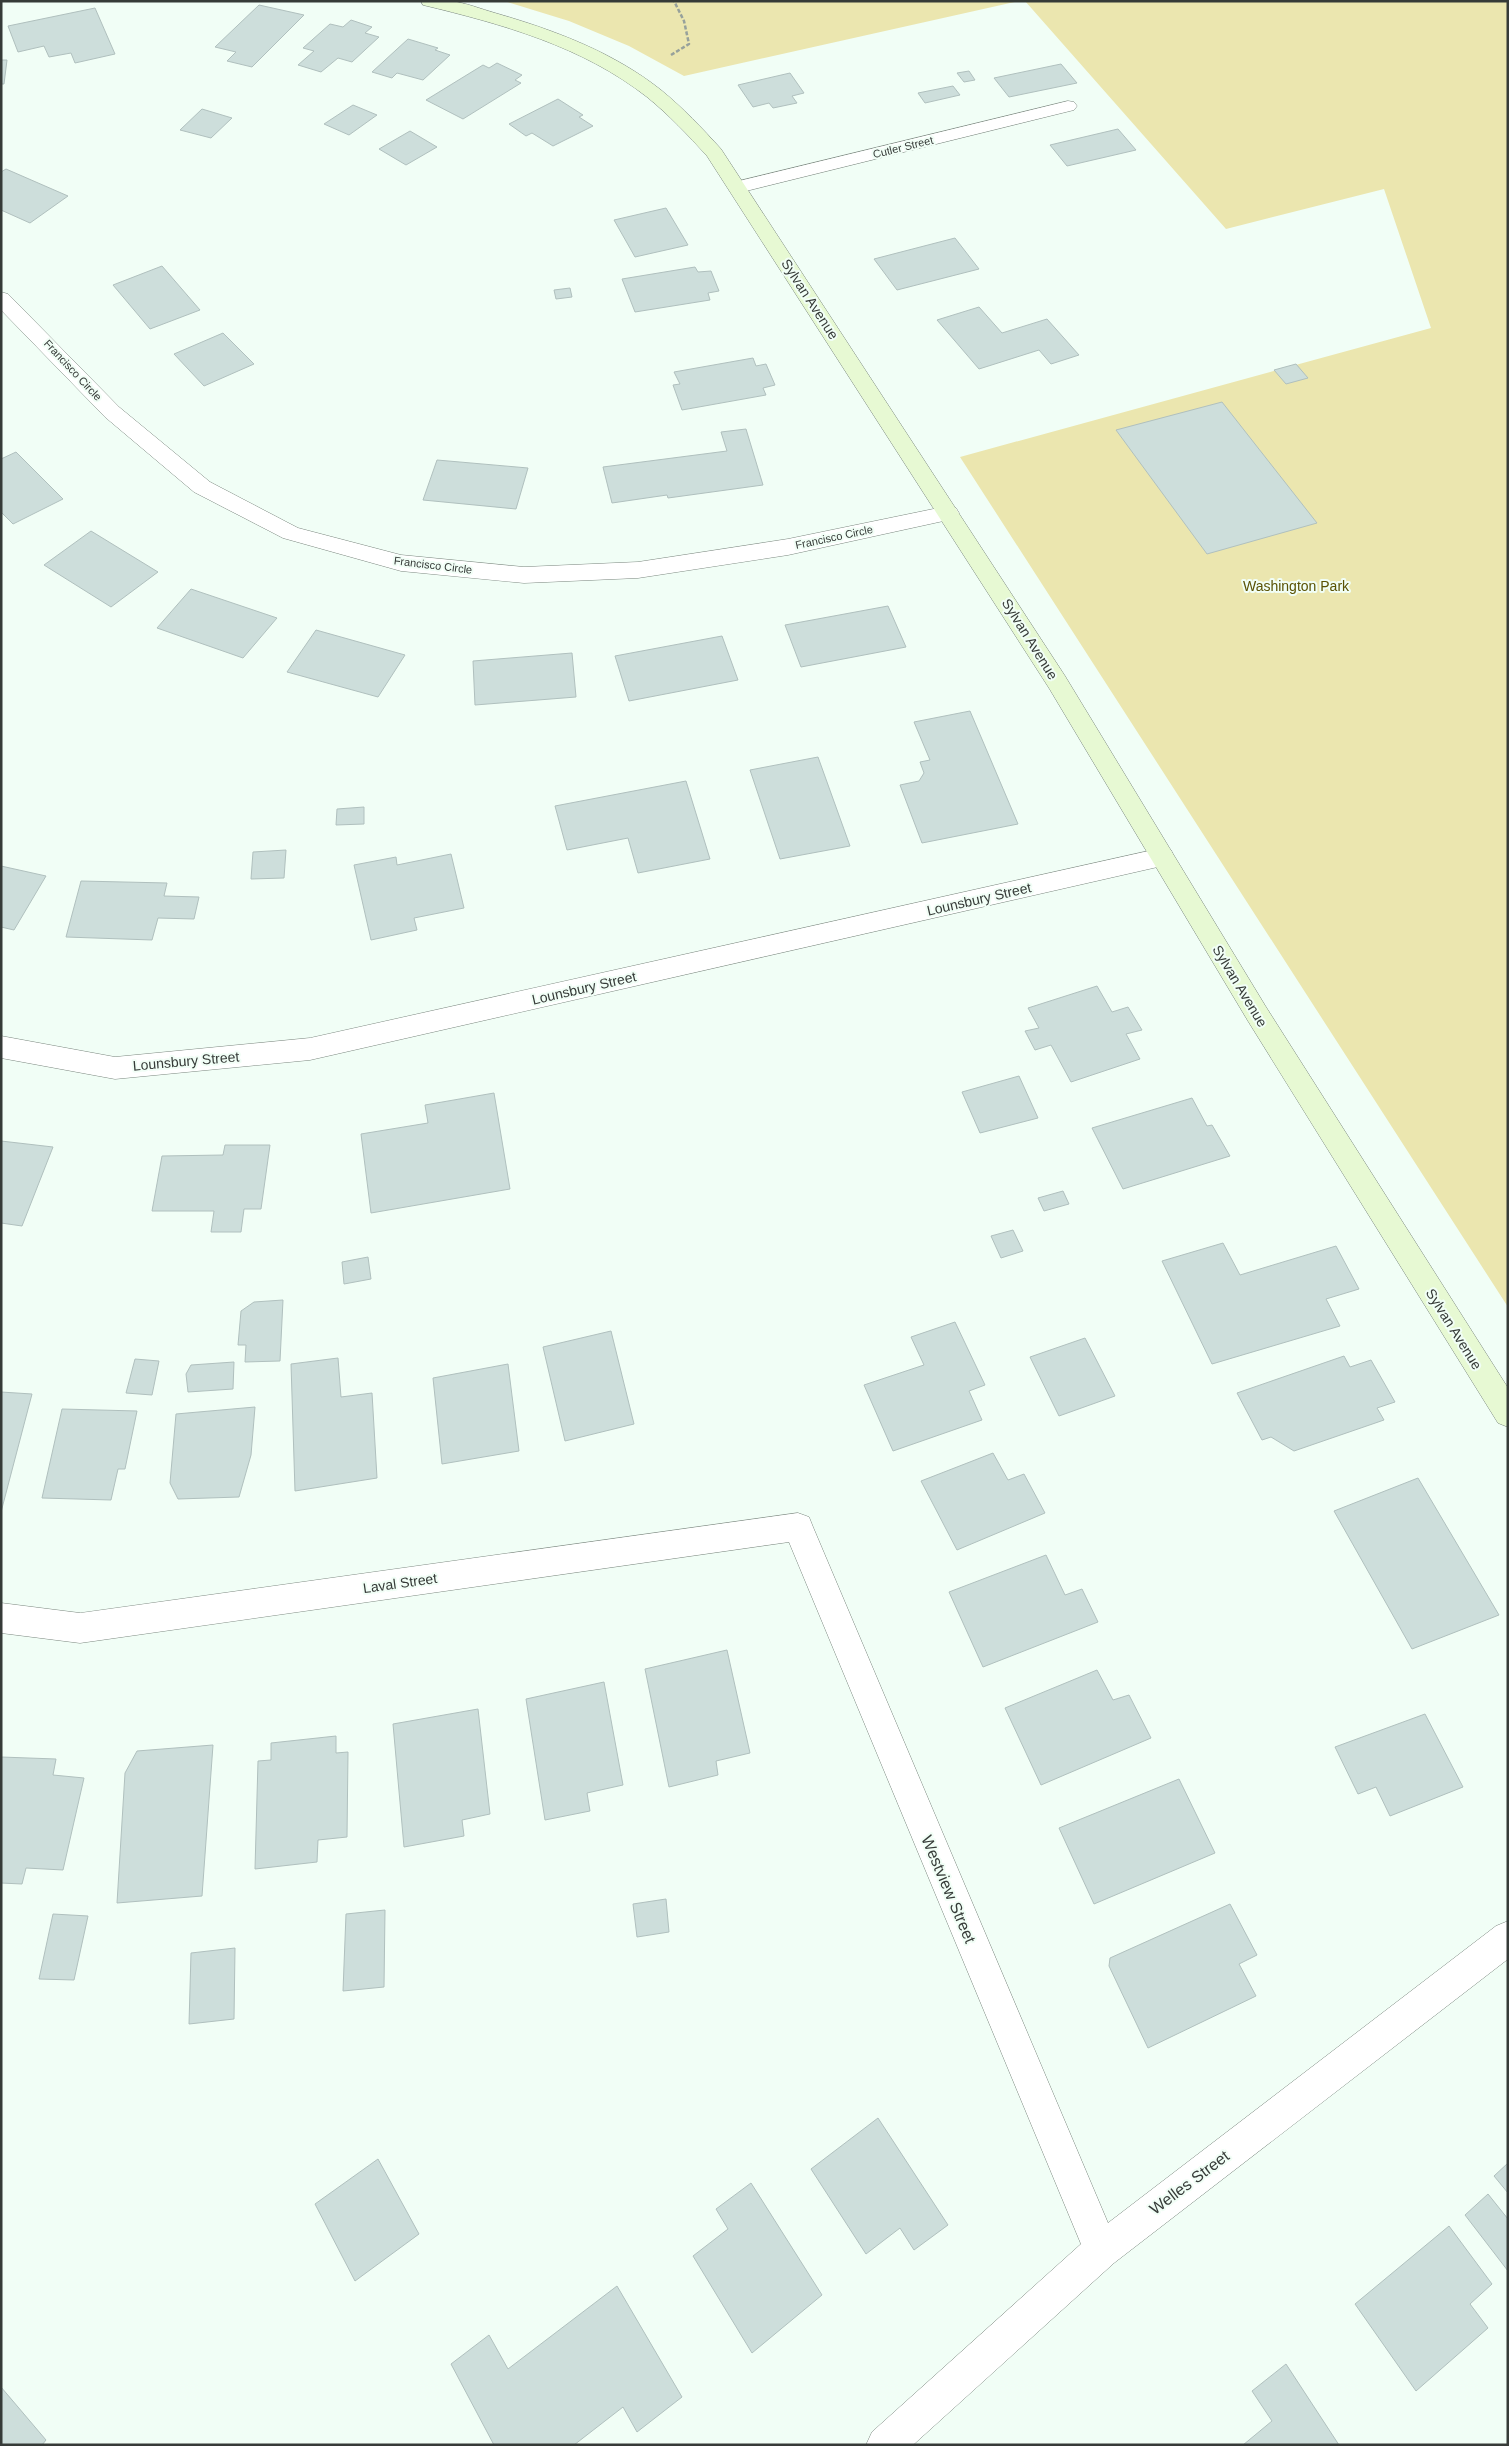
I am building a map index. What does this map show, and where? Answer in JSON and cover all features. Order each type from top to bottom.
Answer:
[{"type":"street","name":"Sylvan Avenue","points":[[429,1],[494,17],[555,37],[602,60],[634,79],[668,104],[693,127],[738,187],[1057,682],[1256,1014],[1508,1414]]},
{"type":"street","name":"Cutler Street","points":[[738,187],[1068,106]]},
{"type":"street","name":"Francisco Circle","points":[[1,298],[112,412],[202,487],[291,533],[402,563],[524,575],[638,570],[788,547],[948,512]]},
{"type":"street","name":"Lounsbury Street","points":[[1,1047],[115,1068],[310,1049],[1162,857]]},
{"type":"street","name":"Laval Street","points":[[1,1618],[80,1628],[798,1527]]},
{"type":"street","name":"Westview Street","points":[[798,1527],[1100,2250]]},
{"type":"street","name":"Welles Street","points":[[885,2445],[1100,2250],[1508,1938]]},
{"type":"path","points":[[634,79],[689,44],[684,21],[674,1]]},
{"type":"green space","points":[[504,1],[1019,1],[684,76],[629,46],[569,21]]},
{"type":"green space","name":"Washington Park","points":[[1025,1],[1508,1],[1508,1307],[960,457],[1431,328],[1384,189],[1226,229]]},
{"type":"building","points":[[259,5],[304,15],[252,67],[227,61],[236,52],[215,47]]},
{"type":"building","points":[[95,8],[115,54],[75,63],[71,53],[49,57],[44,46],[18,52],[8,26]]},
{"type":"building","points":[[351,20],[372,27],[365,33],[379,37],[352,62],[338,58],[321,72],[298,65],[314,51],[303,48],[330,24],[343,27]]},
{"type":"building","points":[[408,39],[438,48],[435,50],[450,55],[423,80],[397,73],[392,78],[372,72]]},
{"type":"building","points":[[1,60],[7,60],[4,84],[1,84]]},
{"type":"building","points":[[497,63],[522,75],[515,80],[521,83],[463,119],[426,100],[483,65],[489,68]]},
{"type":"building","points":[[1061,64],[1077,83],[1009,97],[994,78]]},
{"type":"building","points":[[969,71],[975,80],[964,82],[957,73]]},
{"type":"building","points":[[790,73],[804,93],[792,96],[797,103],[773,108],[769,103],[753,107],[738,85]]},
{"type":"building","points":[[953,86],[960,95],[925,103],[918,93]]},
{"type":"building","points":[[558,99],[583,115],[579,117],[593,126],[553,146],[532,133],[526,136],[509,124]]},
{"type":"building","points":[[353,105],[377,115],[349,135],[324,124]]},
{"type":"building","points":[[202,109],[232,118],[211,138],[180,130]]},
{"type":"building","points":[[1118,129],[1136,150],[1067,166],[1050,145]]},
{"type":"building","points":[[410,131],[437,147],[406,165],[379,149]]},
{"type":"building","points":[[6,169],[68,196],[30,223],[1,210],[1,172]]},
{"type":"building","points":[[666,208],[688,245],[635,257],[614,220]]},
{"type":"building","points":[[955,238],[979,269],[897,290],[874,259]]},
{"type":"building","points":[[162,266],[200,310],[150,329],[113,285]]},
{"type":"building","points":[[695,267],[698,272],[711,271],[719,291],[708,293],[710,300],[635,312],[622,279]]},
{"type":"building","points":[[570,288],[572,297],[556,299],[554,290]]},
{"type":"building","points":[[979,307],[1002,333],[1047,319],[1079,355],[1051,364],[1039,350],[979,369],[937,320]]},
{"type":"building","points":[[223,333],[254,364],[204,386],[174,354]]},
{"type":"building","points":[[753,358],[756,366],[766,364],[775,385],[763,388],[766,395],[682,410],[673,385],[680,384],[674,372]]},
{"type":"building","points":[[1296,364],[1308,378],[1286,384],[1274,370]]},
{"type":"building","points":[[1222,402],[1317,523],[1207,554],[1116,430]]},
{"type":"building","points":[[746,429],[763,485],[668,498],[667,495],[612,503],[603,467],[727,451],[721,432]]},
{"type":"building","points":[[16,452],[63,499],[13,524],[1,512],[1,459]]},
{"type":"building","points":[[437,460],[528,468],[516,509],[423,500]]},
{"type":"building","points":[[91,531],[158,572],[111,607],[44,565]]},
{"type":"building","points":[[191,589],[277,618],[243,658],[157,628]]},
{"type":"building","points":[[888,606],[906,647],[801,667],[785,625]]},
{"type":"building","points":[[316,630],[405,655],[378,697],[287,672]]},
{"type":"building","points":[[722,636],[738,680],[629,701],[615,656]]},
{"type":"building","points":[[572,653],[576,697],[475,705],[473,661]]},
{"type":"building","points":[[970,711],[1018,824],[922,843],[900,785],[919,781],[924,773],[920,762],[930,760],[914,722]]},
{"type":"building","points":[[818,757],[850,846],[780,859],[750,770]]},
{"type":"building","points":[[686,781],[710,859],[638,873],[628,838],[567,850],[555,806]]},
{"type":"building","points":[[364,807],[364,824],[336,825],[337,809]]},
{"type":"building","points":[[286,850],[284,878],[251,879],[253,852]]},
{"type":"building","points":[[451,854],[464,908],[414,918],[417,930],[371,940],[354,865],[396,857],[397,865]]},
{"type":"building","points":[[1,866],[46,876],[14,930],[1,927]]},
{"type":"building","points":[[81,881],[167,883],[164,896],[199,897],[194,919],[158,918],[152,940],[66,937]]},
{"type":"building","points":[[1097,986],[1112,1012],[1128,1007],[1142,1030],[1126,1034],[1140,1059],[1071,1082],[1051,1045],[1035,1050],[1025,1031],[1039,1028],[1028,1008]]},
{"type":"building","points":[[1019,1076],[1038,1118],[980,1133],[962,1092]]},
{"type":"building","points":[[494,1093],[510,1189],[371,1213],[361,1134],[428,1123],[425,1105]]},
{"type":"building","points":[[1192,1098],[1207,1126],[1212,1125],[1230,1156],[1123,1189],[1092,1128]]},
{"type":"building","points":[[1,1141],[53,1147],[22,1226],[1,1223]]},
{"type":"building","points":[[225,1145],[270,1145],[261,1209],[244,1209],[241,1232],[211,1232],[214,1211],[152,1211],[162,1156],[223,1155]]},
{"type":"building","points":[[1063,1191],[1069,1204],[1044,1211],[1038,1198]]},
{"type":"building","points":[[1013,1230],[1023,1251],[1001,1258],[991,1236]]},
{"type":"building","points":[[1223,1243],[1240,1275],[1336,1246],[1359,1289],[1326,1299],[1340,1326],[1212,1364],[1162,1261]]},
{"type":"building","points":[[368,1257],[371,1279],[344,1284],[342,1262]]},
{"type":"building","points":[[283,1300],[280,1361],[245,1362],[246,1345],[238,1345],[241,1311],[254,1302]]},
{"type":"building","points":[[955,1322],[985,1385],[969,1391],[982,1420],[893,1451],[864,1385],[924,1365],[911,1337]]},
{"type":"building","points":[[611,1331],[634,1424],[565,1441],[543,1347]]},
{"type":"building","points":[[1085,1338],[1115,1396],[1059,1416],[1030,1357]]},
{"type":"building","points":[[1344,1356],[1350,1367],[1371,1360],[1395,1402],[1377,1408],[1384,1420],[1294,1451],[1271,1437],[1262,1440],[1237,1393]]},
{"type":"building","points":[[338,1358],[341,1397],[372,1393],[377,1478],[295,1491],[291,1364]]},
{"type":"building","points":[[135,1359],[159,1361],[152,1395],[126,1393]]},
{"type":"building","points":[[234,1362],[233,1389],[188,1392],[186,1374],[191,1365]]},
{"type":"building","points":[[508,1364],[519,1451],[442,1464],[433,1378]]},
{"type":"building","points":[[1,1392],[32,1394],[1,1512]]},
{"type":"building","points":[[255,1407],[251,1455],[239,1497],[178,1499],[170,1483],[176,1414]]},
{"type":"building","points":[[62,1409],[137,1411],[125,1469],[118,1469],[111,1500],[42,1498]]},
{"type":"building","points":[[993,1453],[1008,1480],[1024,1474],[1045,1513],[957,1550],[921,1481]]},
{"type":"building","points":[[1418,1478],[1499,1615],[1412,1649],[1334,1511]]},
{"type":"building","points":[[1046,1555],[1065,1595],[1082,1589],[1098,1622],[983,1667],[949,1592]]},
{"type":"building","points":[[727,1650],[750,1753],[716,1761],[718,1775],[669,1787],[645,1669]]},
{"type":"building","points":[[1097,1670],[1113,1700],[1129,1695],[1151,1738],[1041,1785],[1005,1708]]},
{"type":"building","points":[[604,1682],[623,1785],[587,1793],[590,1811],[545,1820],[526,1699]]},
{"type":"building","points":[[478,1709],[490,1814],[462,1820],[464,1836],[404,1847],[393,1724]]},
{"type":"building","points":[[1425,1714],[1463,1787],[1390,1816],[1376,1787],[1358,1794],[1335,1747]]},
{"type":"building","points":[[336,1736],[336,1753],[348,1752],[347,1837],[318,1840],[317,1862],[255,1869],[258,1761],[271,1760],[271,1743]]},
{"type":"building","points":[[213,1745],[202,1896],[117,1903],[125,1773],[137,1751]]},
{"type":"building","points":[[1,1757],[56,1759],[53,1775],[84,1778],[63,1870],[26,1868],[22,1884],[1,1883]]},
{"type":"building","points":[[1179,1779],[1215,1853],[1094,1904],[1059,1828]]},
{"type":"building","points":[[666,1899],[669,1932],[637,1937],[633,1904]]},
{"type":"building","points":[[1230,1904],[1257,1955],[1239,1964],[1256,1996],[1148,2048],[1109,1966],[1110,1958]]},
{"type":"building","points":[[385,1910],[384,1987],[343,1991],[346,1914]]},
{"type":"building","points":[[53,1914],[88,1916],[74,1980],[39,1979]]},
{"type":"building","points":[[235,1948],[234,2019],[189,2024],[191,1953]]},
{"type":"building","points":[[878,2118],[948,2225],[914,2250],[900,2228],[866,2254],[811,2169]]},
{"type":"building","points":[[378,2159],[419,2234],[355,2281],[315,2204]]},
{"type":"building","points":[[1508,2163],[1508,2193],[1494,2176]]},
{"type":"building","points":[[751,2183],[822,2295],[752,2353],[693,2256],[728,2229],[716,2209]]},
{"type":"building","points":[[1488,2194],[1508,2219],[1508,2271],[1465,2215]]},
{"type":"building","points":[[1449,2226],[1492,2284],[1470,2304],[1488,2328],[1416,2391],[1355,2304]]},
{"type":"building","points":[[617,2286],[682,2397],[637,2432],[623,2407],[574,2445],[494,2445],[451,2364],[489,2335],[508,2369]]},
{"type":"building","points":[[1286,2364],[1339,2445],[1243,2445],[1272,2421],[1252,2391]]},
{"type":"building","points":[[1,2387],[46,2440],[42,2445],[1,2445]]}]
